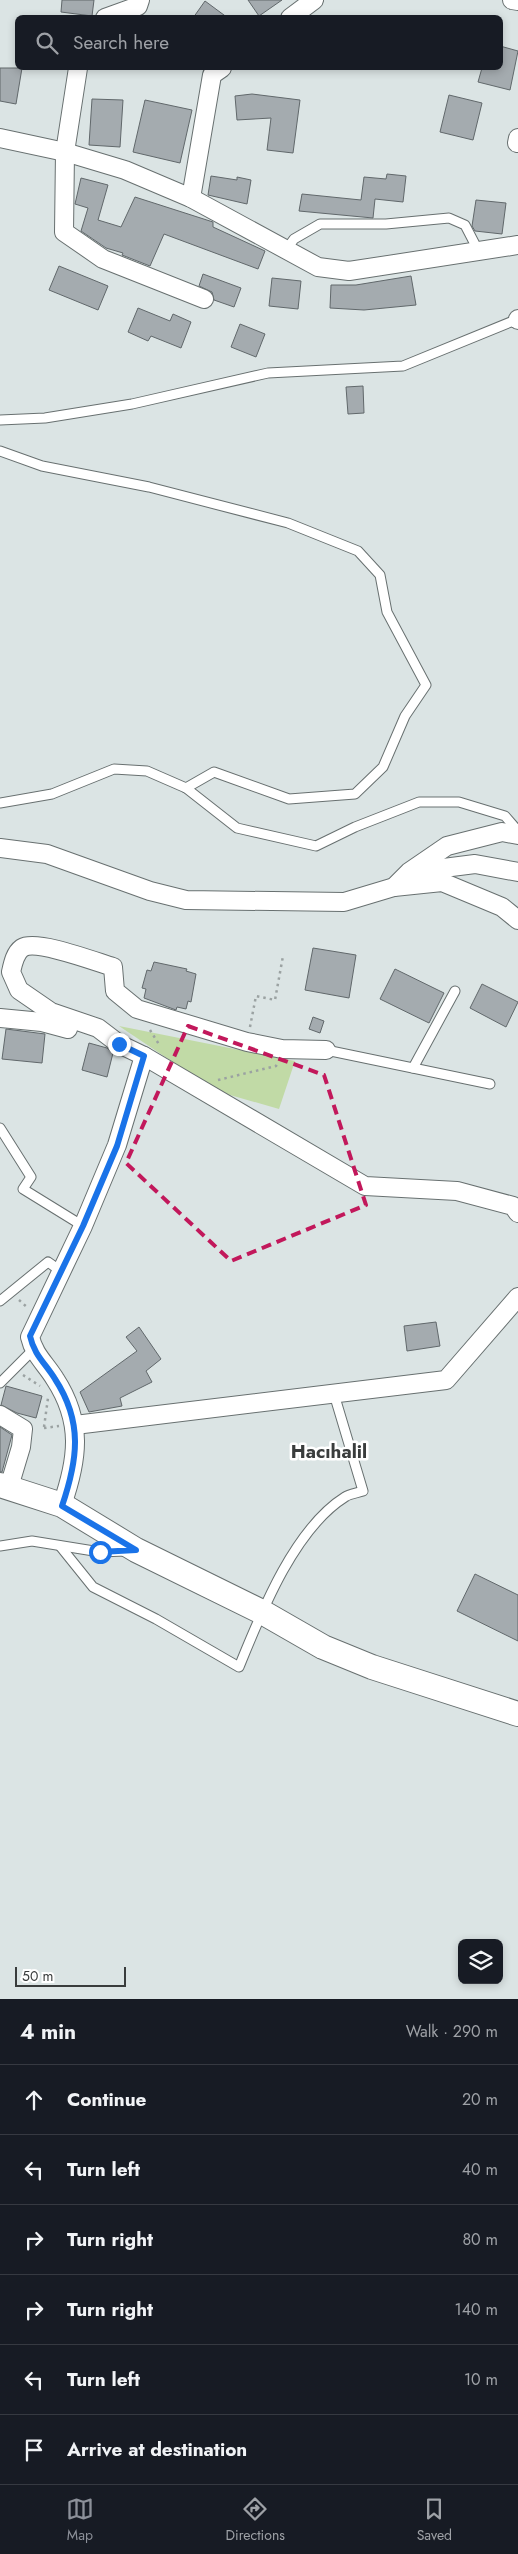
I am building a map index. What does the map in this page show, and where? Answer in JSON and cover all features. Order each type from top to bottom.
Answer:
[{"type":"main road","points":[[4,1486],[62,1506],[136,1550],[262,1612],[323,1647],[372,1667],[518,1714]]},
{"type":"street","points":[[113,15],[138,6],[140,0]]},
{"type":"street","points":[[294,15],[314,0]]},
{"type":"street","points":[[512,0],[518,1]]},
{"type":"street","points":[[78,70],[65,152],[64,232],[103,259],[204,299]]},
{"type":"street","points":[[191,198],[212,75],[219,70]]},
{"type":"street","points":[[0,138],[65,152],[125,170],[191,198],[318,267],[350,271],[518,245]]},
{"type":"street","points":[[394,887],[409,872],[447,846],[502,832],[518,833]]},
{"type":"street","points":[[0,848],[47,854],[150,892],[186,900],[344,902],[394,887],[442,882],[502,907],[518,920]]},
{"type":"street","points":[[409,872],[475,864],[518,872]]},
{"type":"street","points":[[119,1044],[98,1028],[51,1012],[19,990],[10,972],[17,952],[24,946],[37,945],[113,967],[114,991],[137,1009],[247,1042],[282,1049],[326,1050]]},
{"type":"street","points":[[0,1018],[42,1022],[119,1044],[144,1056],[365,1186],[457,1191],[513,1206],[518,1213]]},
{"type":"street","points":[[62,1506],[76,1446],[75,1425],[69,1403],[55,1379],[33,1350],[30,1336],[62,1272],[117,1146],[144,1056]]},
{"type":"street","points":[[75,1425],[446,1380],[518,1297]]},
{"type":"street","points":[[0,1416],[23,1429],[22,1447],[4,1486]]},
{"type":"lane","points":[[286,250],[294,239],[320,224],[386,224],[449,218],[466,225],[480,252]]},
{"type":"lane","points":[[0,420],[45,418],[132,404],[268,374],[403,366],[518,319]]},
{"type":"lane","points":[[0,452],[42,466],[149,487],[288,523],[358,551],[380,575],[387,612],[426,685],[405,716],[383,767],[355,794],[290,799],[214,772],[186,788]]},
{"type":"lane","points":[[0,803],[52,794],[114,769],[147,771],[186,788],[237,828],[316,846],[355,827],[419,802],[459,802],[504,816],[518,833]]},
{"type":"lane","points":[[413,1068],[455,991]]},
{"type":"lane","points":[[326,1050],[490,1084]]},
{"type":"lane","points":[[0,1128],[31,1177],[23,1189],[83,1226]]},
{"type":"lane","points":[[0,1301],[48,1262],[62,1272]]},
{"type":"lane","points":[[0,1383],[33,1350]]},
{"type":"lane","points":[[60,1546],[93,1587],[156,1619],[239,1667],[262,1612],[286,1565],[318,1521],[345,1496],[363,1491],[334,1394]]},
{"type":"lane","points":[[0,1546],[32,1541],[100,1552],[136,1550]]},
{"type":"path","points":[[247,1042],[256,996],[275,1000],[283,956]]},
{"type":"path","points":[[137,1009],[164,1053]]},
{"type":"path","points":[[212,1082],[276,1066],[282,1049]]},
{"type":"path","points":[[10,1293],[39,1317]]},
{"type":"path","points":[[14,1370],[42,1387]]},
{"type":"path","points":[[44,1428],[49,1391]]},
{"type":"path","points":[[23,1429],[75,1425]]},
{"type":"highlighted area","points":[[188,1026],[324,1075],[366,1205],[231,1261],[126,1163]]},
{"type":"green space","points":[[119,1026],[295,1061],[279,1109],[216,1091]]},
{"type":"building","points":[[62,0],[94,0],[92,15],[61,12]]},
{"type":"building","points":[[248,0],[282,0],[260,15],[258,15]]},
{"type":"building","points":[[205,1],[224,15],[195,15]]},
{"type":"building","points":[[503,47],[518,51],[510,90],[478,82],[481,70],[503,70]]},
{"type":"building","points":[[0,68],[22,70],[16,104],[0,101]]},
{"type":"building","points":[[252,94],[300,100],[293,153],[267,150],[271,118],[237,120],[235,96]]},
{"type":"building","points":[[449,95],[482,103],[473,140],[440,132]]},
{"type":"building","points":[[92,99],[123,100],[120,147],[89,145]]},
{"type":"building","points":[[145,100],[192,110],[180,163],[133,152]]},
{"type":"building","points":[[387,174],[406,176],[403,202],[375,199],[373,218],[299,211],[302,194],[361,200],[364,177],[386,179]]},
{"type":"building","points":[[211,176],[237,180],[237,177],[251,180],[247,204],[208,195]]},
{"type":"building","points":[[81,178],[108,185],[98,220],[121,227],[135,197],[213,222],[213,227],[265,251],[258,269],[164,234],[150,266],[122,255],[123,253],[106,248],[81,231],[88,208],[75,204]]},
{"type":"building","points":[[476,200],[506,203],[502,234],[475,231],[472,226]]},
{"type":"building","points":[[59,266],[108,286],[98,310],[49,290]]},
{"type":"building","points":[[203,274],[241,288],[234,307],[214,300],[212,292],[199,286]]},
{"type":"building","points":[[411,276],[416,305],[364,310],[330,308],[331,285],[356,285]]},
{"type":"building","points":[[272,278],[301,281],[298,309],[269,306]]},
{"type":"building","points":[[138,308],[170,321],[173,314],[191,322],[181,348],[151,336],[148,341],[128,332]]},
{"type":"building","points":[[240,324],[265,334],[256,357],[231,347]]},
{"type":"building","points":[[363,386],[364,413],[348,414],[346,387]]},
{"type":"building","points":[[313,948],[356,955],[349,998],[305,990]]},
{"type":"building","points":[[154,962],[187,969],[186,971],[196,974],[191,1002],[188,1001],[186,1009],[177,1007],[176,1010],[144,998],[146,989],[142,988],[147,970],[151,971]]},
{"type":"building","points":[[395,969],[444,993],[429,1023],[380,999]]},
{"type":"building","points":[[482,984],[518,1002],[506,1027],[470,1008]]},
{"type":"building","points":[[313,1017],[324,1021],[320,1033],[309,1029]]},
{"type":"building","points":[[6,1029],[45,1034],[42,1063],[2,1059]]},
{"type":"building","points":[[89,1043],[107,1048],[113,1053],[107,1077],[82,1070]]},
{"type":"building","points":[[436,1322],[440,1346],[407,1351],[404,1326]]},
{"type":"building","points":[[139,1327],[161,1359],[146,1371],[152,1382],[120,1398],[122,1406],[89,1412],[80,1392],[137,1351],[126,1337]]},
{"type":"building","points":[[6,1386],[42,1396],[36,1418],[17,1413],[1,1405]]},
{"type":"building","points":[[0,1427],[12,1435],[2,1472],[0,1472]]},
{"type":"building","points":[[475,1574],[518,1595],[518,1641],[457,1611]]},
{"type":"district","name":"Hacıhalil","points":[[329,1451]]},
{"type":"route","points":[[100,1552],[136,1550],[62,1506],[76,1446],[75,1425],[69,1403],[55,1379],[33,1350],[30,1336],[62,1272],[117,1146],[144,1056],[119,1044]]}]
